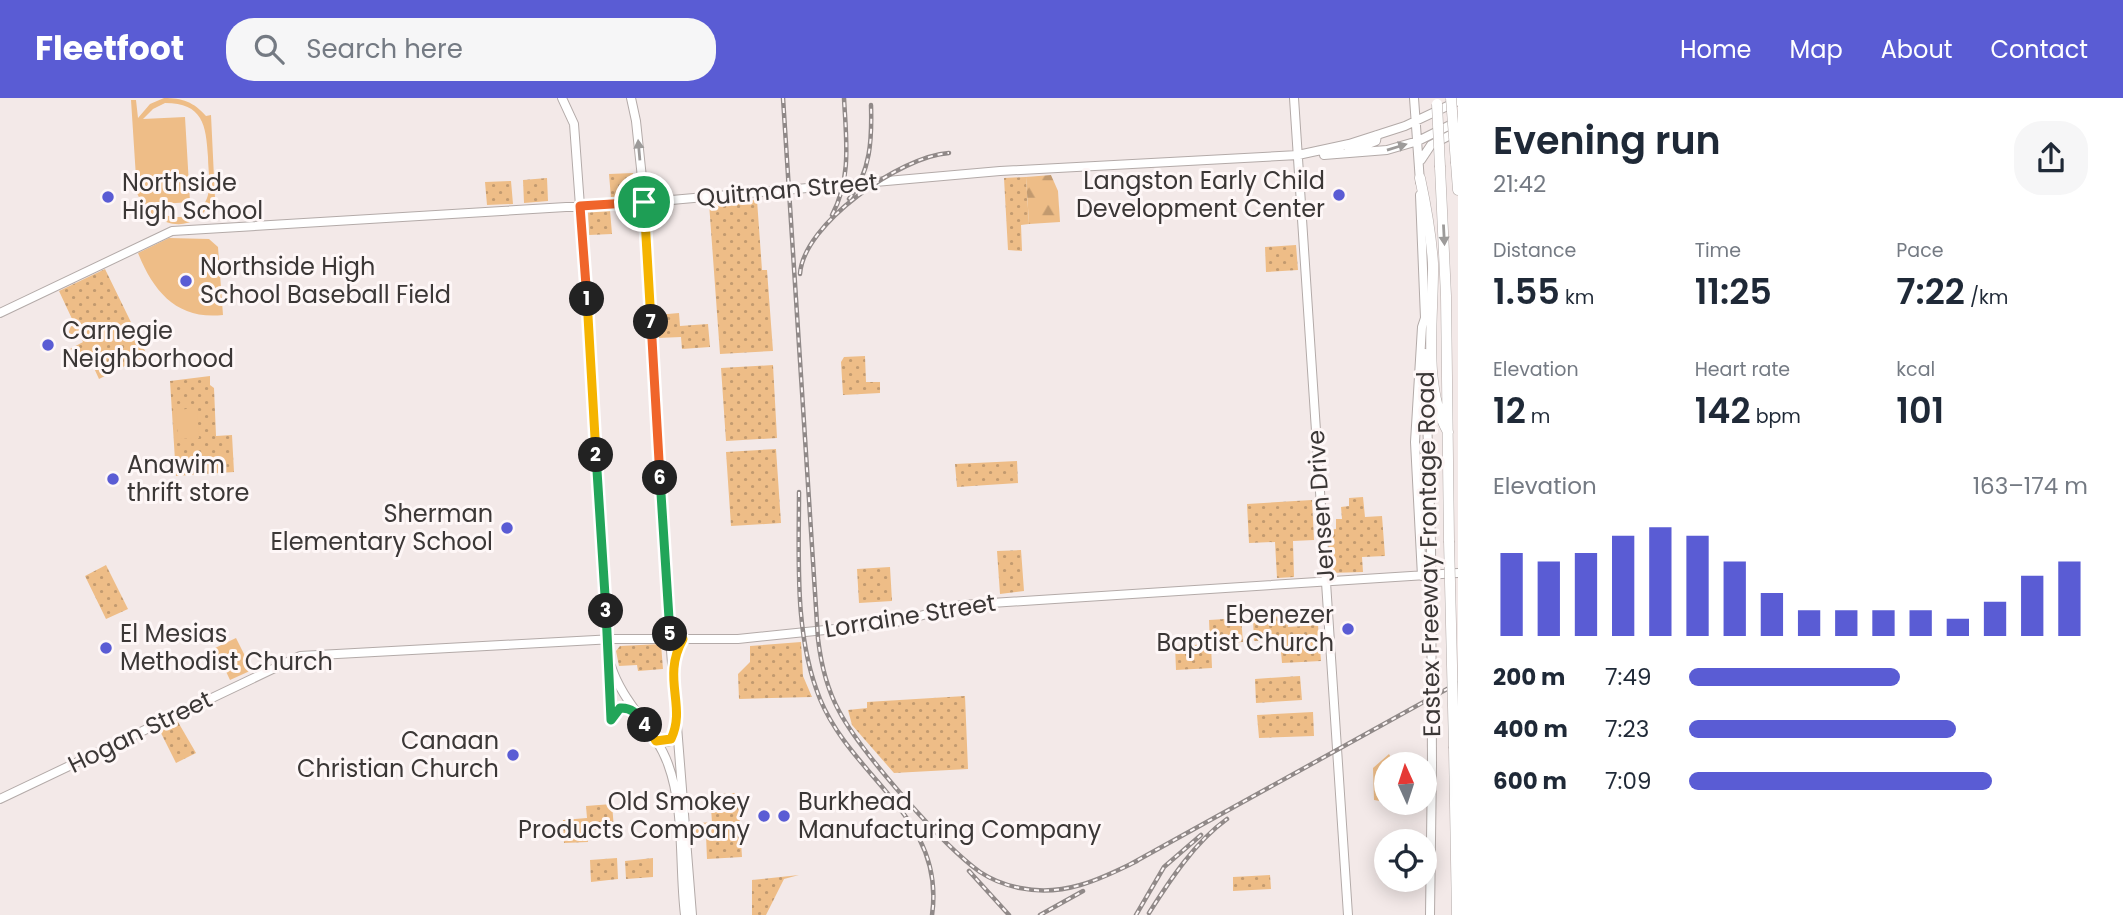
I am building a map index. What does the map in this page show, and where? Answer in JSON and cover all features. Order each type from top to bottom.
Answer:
[{"type":"highway","points":[[1451,98],[1458,190]]},
{"type":"highway","points":[[1437,100],[1449,434],[1457,915]]},
{"type":"highway","points":[[1420,178],[1429,221],[1432,259],[1432,350],[1438,414],[1449,434]]},
{"type":"main road","points":[[562,98],[574,124],[611,720],[620,708],[633,710]]},
{"type":"main road","points":[[631,98],[636,121],[644,202],[677,724],[685,915]]},
{"type":"main road","name":"Jensen Drive","points":[[1294,98],[1348,915]]},
{"type":"main road","points":[[1415,98],[1425,318],[1422,327],[1415,442],[1422,576]]},
{"type":"main road","name":"Quitman Street","points":[[0,313],[172,231],[644,202],[1000,171],[1298,155],[1377,135],[1416,121],[1458,101]]},
{"type":"main road","name":"Quitman Street","points":[[1298,155],[1306,157],[1376,153],[1418,141],[1458,121]]},
{"type":"main road","points":[[1419,164],[1431,145],[1458,131]]},
{"type":"main road","points":[[1345,153],[1376,141],[1377,135]]},
{"type":"main road","name":"Eastex Freeway Frontage Road","points":[[1425,318],[1431,543],[1430,915]]},
{"type":"main road","name":"Lorraine Street","points":[[361,654],[608,639],[738,639],[881,624],[961,604],[1458,573]]},
{"type":"main road","points":[[672,662],[683,639]]},
{"type":"main road","name":"Hogan Street","points":[[0,799],[298,657],[361,654]]},
{"type":"main road","points":[[609,660],[620,689],[656,741],[668,764],[676,794],[684,879],[692,915]]},
{"type":"main road","points":[[656,741],[671,739],[677,724]]},
{"type":"green space","points":[[164,98],[176,99],[192,104],[206,116],[211,115],[216,219],[213,219],[211,201],[203,213],[183,224],[162,220],[143,204],[137,193],[131,100],[136,100],[138,118],[150,104]],"holes":[[[165,103],[178,104],[195,112],[204,126],[209,185],[201,208],[193,214],[175,217],[165,215],[148,205],[190,202],[185,117],[143,119],[153,109]]]},
{"type":"green space","points":[[633,173],[634,193],[631,197],[611,198],[609,174]]},
{"type":"green space","points":[[1051,175],[1058,191],[1060,222],[1029,224],[1026,177]]},
{"type":"green space","points":[[1026,177],[1029,224],[1021,225],[1022,251],[1008,250],[1004,178]]},
{"type":"green space","points":[[547,178],[548,201],[524,203],[523,180]]},
{"type":"green space","points":[[511,181],[513,204],[487,205],[485,182]]},
{"type":"green space","points":[[757,200],[762,270],[767,270],[773,351],[720,354],[709,203]]},
{"type":"green space","points":[[610,210],[612,234],[589,235],[588,211]]},
{"type":"green space","name":"Northside High School Baseball Field","points":[[169,238],[209,239],[218,247],[223,315],[193,313],[170,301],[160,292],[138,253]]},
{"type":"green space","points":[[1296,245],[1298,270],[1266,272],[1265,247]]},
{"type":"green space","points":[[105,269],[147,355],[99,379],[88,355],[70,349],[83,342],[78,333],[66,339],[73,321],[59,291]]},
{"type":"green space","points":[[679,313],[680,326],[708,324],[710,347],[682,349],[681,337],[658,338],[656,315]]},
{"type":"green space","points":[[865,356],[866,382],[880,382],[880,393],[843,395],[841,362],[844,357]]},
{"type":"green space","points":[[773,365],[777,438],[726,441],[721,368]]},
{"type":"green space","points":[[210,376],[210,385],[214,388],[216,436],[232,435],[234,472],[176,476],[170,381]]},
{"type":"green space","points":[[197,408],[199,438],[178,439],[176,410]]},
{"type":"green space","points":[[776,449],[781,523],[731,526],[726,452]]},
{"type":"green space","points":[[1017,461],[1018,483],[957,487],[955,464]]},
{"type":"green space","points":[[1363,497],[1365,517],[1382,516],[1385,556],[1362,557],[1363,572],[1330,573],[1327,530],[1336,529],[1336,519],[1342,519],[1341,507],[1349,506],[1349,498]]},
{"type":"green space","points":[[1312,500],[1314,540],[1293,541],[1294,577],[1277,578],[1275,542],[1249,543],[1247,504]]},
{"type":"green space","points":[[1021,550],[1024,591],[1000,594],[997,551]]},
{"type":"green space","points":[[106,565],[128,609],[106,619],[85,576]]},
{"type":"green space","points":[[890,567],[892,601],[859,603],[857,569]]},
{"type":"green space","points":[[1287,616],[1288,627],[1318,625],[1321,661],[1282,663],[1280,640],[1254,641],[1253,618]]},
{"type":"green space","points":[[1241,618],[1243,642],[1211,644],[1212,668],[1176,670],[1175,646],[1210,644],[1209,620]]},
{"type":"green space","points":[[236,638],[252,670],[230,680],[215,648]]},
{"type":"green space","points":[[801,642],[803,676],[812,697],[739,699],[738,674],[750,662],[750,646]]},
{"type":"green space","points":[[661,644],[663,669],[638,671],[637,665],[619,666],[616,651],[620,646]]},
{"type":"green space","points":[[1300,676],[1302,700],[1256,703],[1255,679]]},
{"type":"green space","points":[[965,696],[968,769],[894,773],[852,725],[848,710],[867,708],[867,702]]},
{"type":"green space","points":[[1313,712],[1314,736],[1259,738],[1257,715]]},
{"type":"green space","points":[[178,722],[196,753],[176,763],[160,731]]},
{"type":"green space","points":[[734,793],[738,796],[742,857],[707,859],[706,835],[688,836],[688,824],[712,822],[710,795]]},
{"type":"green space","points":[[612,804],[614,829],[588,830],[588,842],[564,843],[563,820],[587,818],[586,806]]},
{"type":"green space","points":[[617,858],[618,879],[591,882],[590,860]]},
{"type":"green space","points":[[653,858],[653,877],[626,879],[625,861]]},
{"type":"green space","points":[[799,875],[784,879],[766,915],[752,915],[752,880]]},
{"type":"green space","points":[[1270,875],[1271,889],[1233,891],[1233,877]]},
{"type":"railway","points":[[783,98],[818,639],[825,676],[835,703],[865,749],[904,797],[945,842],[989,877],[1020,888],[1051,890],[1095,880],[1137,861]]},
{"type":"railway","points":[[832,215],[843,187],[845,172],[844,98]]},
{"type":"railway","points":[[849,199],[862,178],[869,154],[871,105]]},
{"type":"railway","points":[[800,274],[805,255],[818,234],[858,196],[906,166],[949,153]]},
{"type":"railway","points":[[799,492],[800,597],[812,675],[820,699],[835,727],[853,753],[894,801],[925,852],[933,881],[932,915]]},
{"type":"railway","points":[[1129,865],[1458,683]]},
{"type":"railway","points":[[1149,913],[1194,850],[1227,819]]},
{"type":"railway","points":[[1136,915],[1164,867],[1201,835]]},
{"type":"railway","points":[[969,871],[1009,915]]},
{"type":"railway","points":[[1040,915],[1083,891]]},
{"type":"place","name":"Langston Early Child Development Center","points":[[1339,195]]},
{"type":"place","name":"Northside High School","points":[[108,197]]},
{"type":"place","name":"Northside High School Baseball Field","points":[[186,281]]},
{"type":"place","name":"Carnegie Neighborhood","points":[[48,345]]},
{"type":"place","name":"Anawim thrift store","points":[[113,479]]},
{"type":"place","name":"Sherman Elementary School","points":[[507,528]]},
{"type":"place","name":"Ebenezer Baptist Church","points":[[1348,629]]},
{"type":"place","name":"El Mesias Methodist Church","points":[[106,648]]},
{"type":"place","name":"Canaan Christian Church","points":[[513,755]]},
{"type":"place","name":"Old Smokey Products Company","points":[[764,816]]},
{"type":"place","name":"Burkhead Manufacturing Company","points":[[784,816]]},
{"type":"route","points":[[644,202],[670,638],[683,639],[672,662],[677,724],[668,742],[656,741],[633,710],[620,708],[611,720],[580,206],[644,202]]}]
